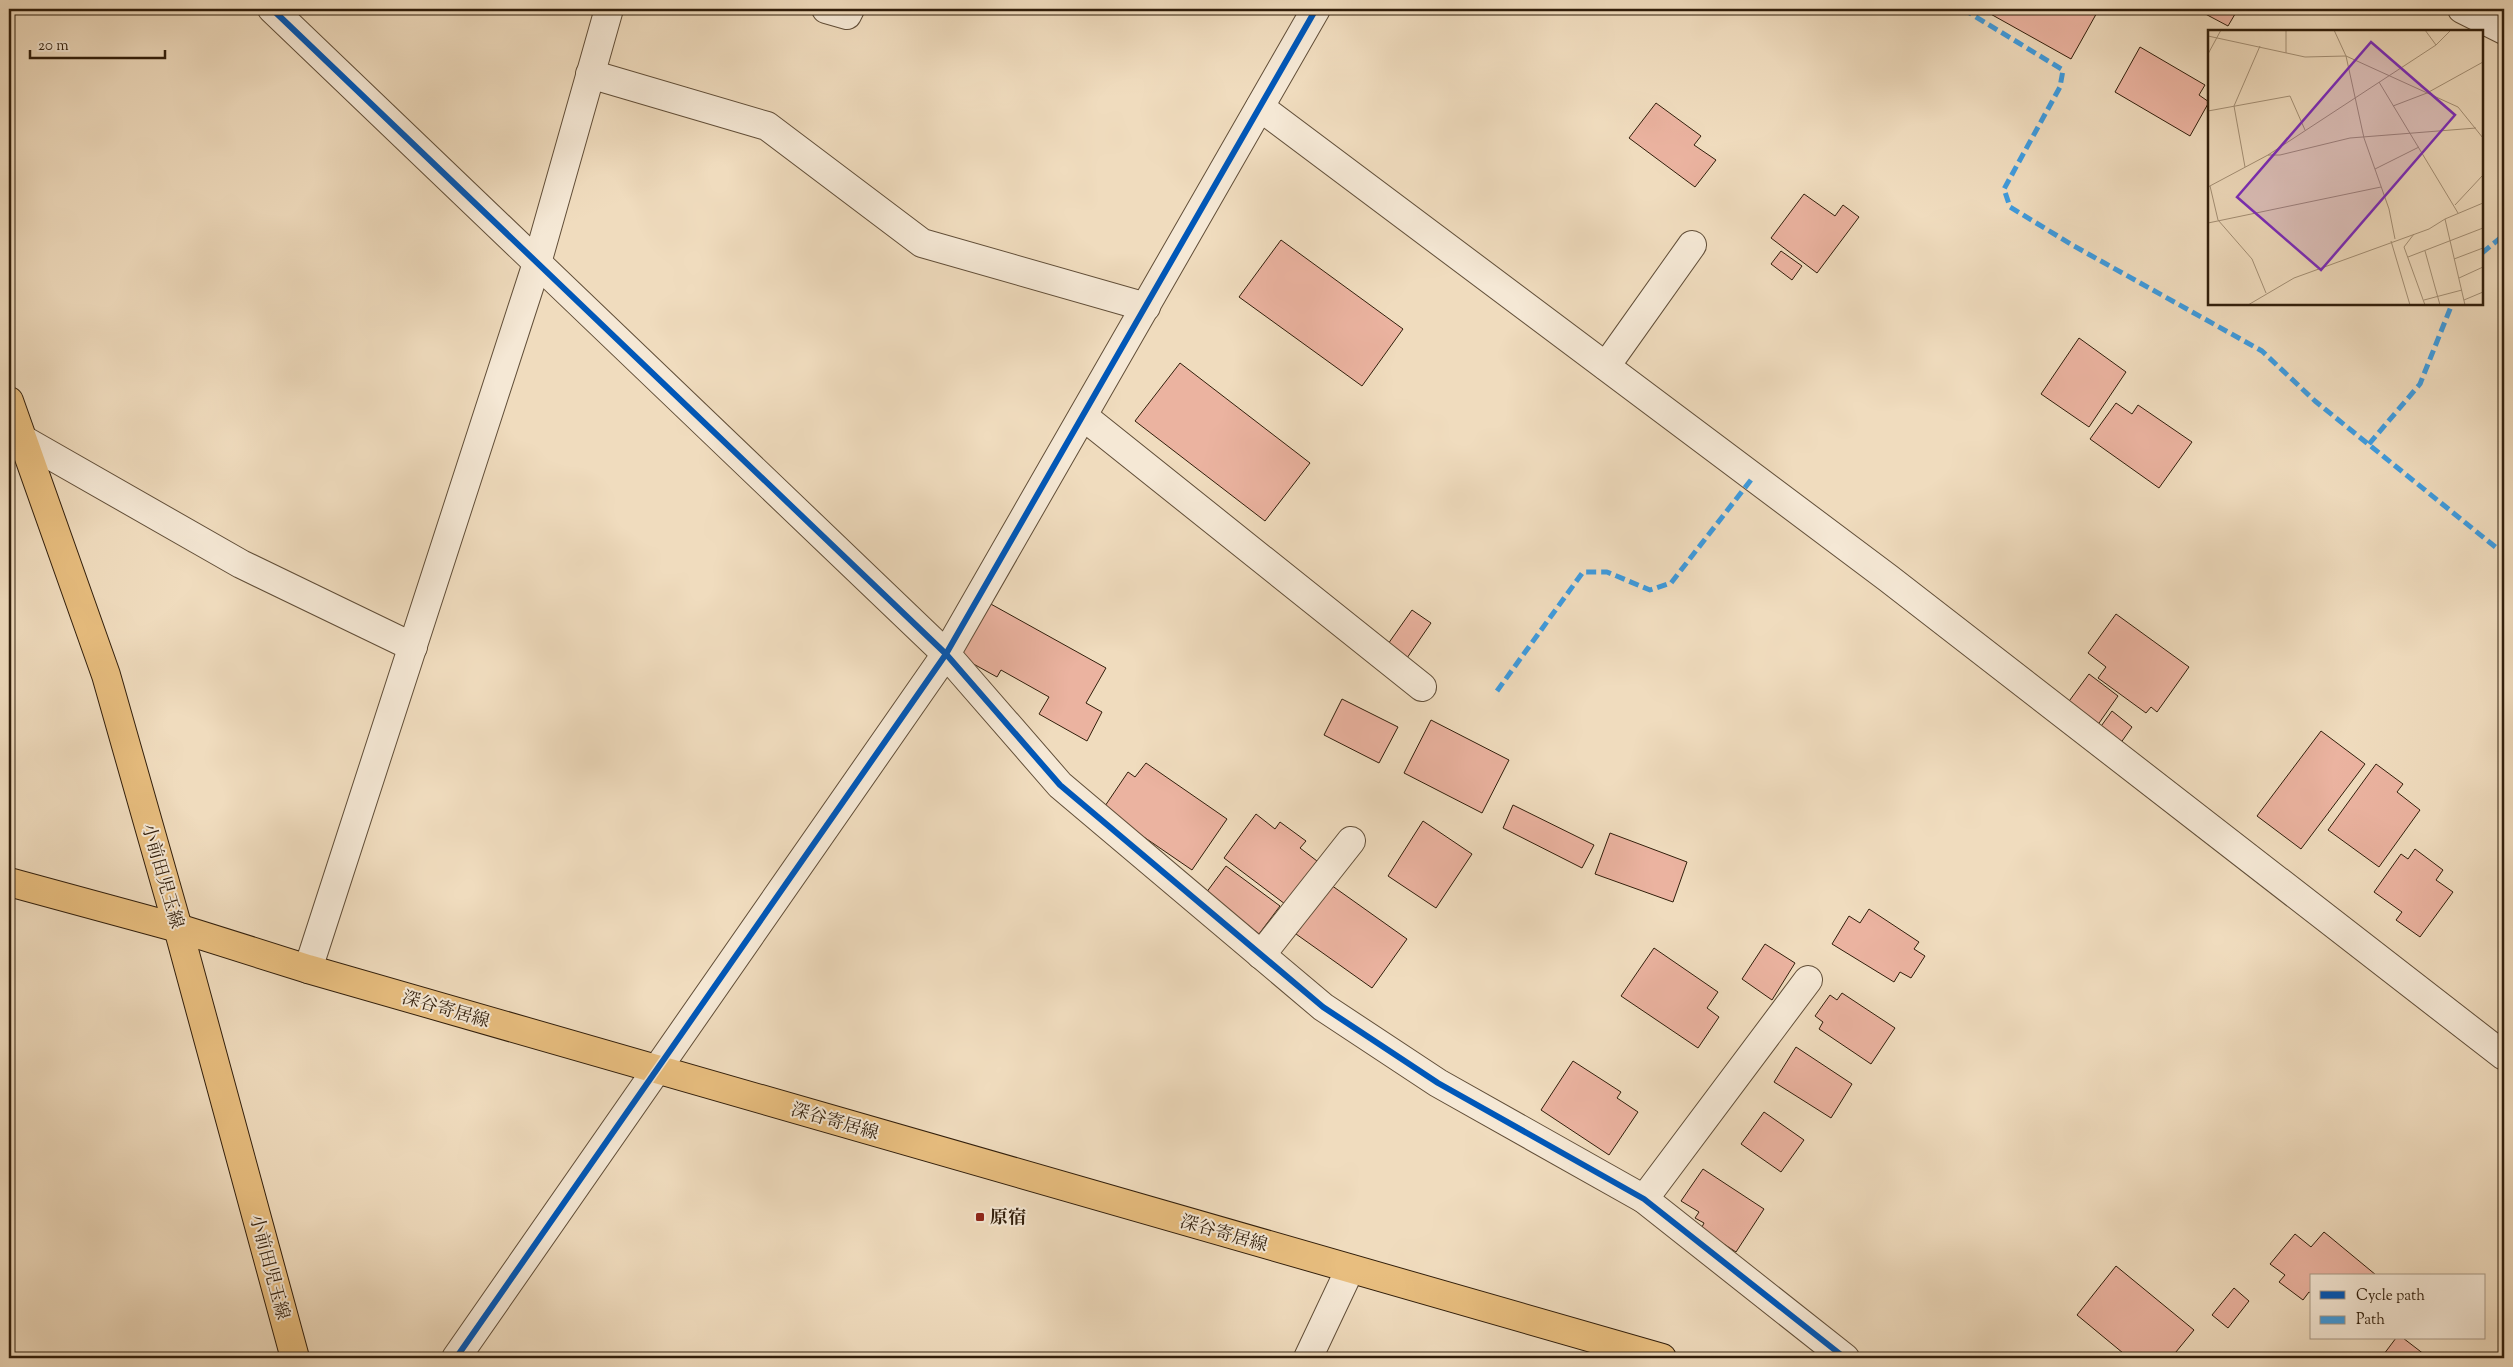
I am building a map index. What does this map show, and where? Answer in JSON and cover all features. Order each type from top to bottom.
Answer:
[{"type":"main road","name":"小前田児玉線","points":[[9,401],[16,437],[106,675],[178,928],[296,1358]]},
{"type":"main road","name":"深谷寄居線","points":[[9,882],[178,928],[308,969],[1662,1358]]},
{"type":"street","points":[[272,9],[946,654],[1060,784],[1323,1007],[1438,1083],[1644,1199],[1845,1358]]},
{"type":"street","points":[[308,969],[537,263],[609,9]]},
{"type":"street","points":[[826,9],[847,15],[850,9]]},
{"type":"street","points":[[456,1358],[946,654],[1316,9]]},
{"type":"street","points":[[2462,9],[2504,30]]},
{"type":"street","points":[[590,74],[767,126],[922,243],[1146,307]]},
{"type":"street","points":[[1260,107],[1888,578],[2504,1056]]},
{"type":"street","points":[[1606,366],[1692,245]]},
{"type":"street","points":[[1084,416],[1422,687]]},
{"type":"street","points":[[16,437],[241,564],[413,647]]},
{"type":"street","points":[[1261,955],[1351,841]]},
{"type":"street","points":[[1644,1199],[1808,980]]},
{"type":"street","points":[[1308,1358],[1350,1269]]},
{"type":"building","points":[[1989,9],[2099,9],[2071,59],[1987,12]]},
{"type":"building","points":[[2196,9],[2238,9],[2228,26]]},
{"type":"building","points":[[2140,47],[2205,85],[2199,95],[2208,101],[2208,104],[2190,136],[2115,92]]},
{"type":"building","points":[[1656,103],[1701,136],[1694,145],[1716,160],[1695,187],[1629,138]]},
{"type":"building","points":[[1804,194],[1835,216],[1843,205],[1859,217],[1817,273],[1771,238]]},
{"type":"building","points":[[1281,240],[1403,329],[1362,386],[1239,297]]},
{"type":"building","points":[[1781,251],[1802,266],[1792,280],[1771,264]]},
{"type":"building","points":[[2079,338],[2126,372],[2089,427],[2041,394]]},
{"type":"building","points":[[1180,363],[1310,463],[1265,521],[1135,421]]},
{"type":"building","points":[[2116,403],[2132,414],[2138,405],[2192,442],[2159,488],[2090,439]]},
{"type":"building","points":[[989,603],[1106,668],[1086,703],[1102,712],[1087,741],[1039,714],[1049,697],[1001,670],[997,677],[959,656]]},
{"type":"building","points":[[1412,610],[1431,623],[1407,658],[1388,644]]},
{"type":"building","points":[[2116,614],[2189,667],[2157,712],[2151,707],[2146,713],[2098,678],[2106,667],[2088,653]]},
{"type":"building","points":[[2089,674],[2118,696],[2097,726],[2067,704]]},
{"type":"building","points":[[1342,699],[1398,727],[1379,763],[1324,735]]},
{"type":"building","points":[[2112,711],[2132,727],[2120,744],[2099,729]]},
{"type":"building","points":[[1431,720],[1509,760],[1482,813],[1404,773]]},
{"type":"building","points":[[2321,731],[2365,764],[2301,849],[2257,816]]},
{"type":"building","points":[[1146,763],[1227,819],[1192,870],[1103,809],[1128,772],[1135,777]]},
{"type":"building","points":[[2376,764],[2403,784],[2397,792],[2420,810],[2379,867],[2328,830]]},
{"type":"building","points":[[1513,805],[1594,845],[1582,868],[1503,828]]},
{"type":"building","points":[[1256,814],[1275,829],[1280,822],[1306,841],[1300,848],[1317,861],[1285,904],[1224,858]]},
{"type":"building","points":[[1423,821],[1472,854],[1436,908],[1388,876]]},
{"type":"building","points":[[1610,833],[1687,862],[1673,902],[1595,874]]},
{"type":"building","points":[[2415,849],[2443,870],[2436,880],[2453,892],[2420,937],[2396,920],[2402,912],[2374,892],[2401,854],[2408,859]]},
{"type":"building","points":[[1226,866],[1280,906],[1259,934],[1206,893]]},
{"type":"building","points":[[1331,885],[1407,939],[1372,988],[1296,934]]},
{"type":"building","points":[[1869,909],[1919,942],[1914,949],[1925,956],[1911,978],[1900,972],[1894,982],[1832,944],[1849,916],[1860,923]]},
{"type":"building","points":[[1765,944],[1795,963],[1772,1000],[1742,979]]},
{"type":"building","points":[[1654,948],[1718,992],[1707,1008],[1719,1017],[1698,1048],[1621,996]]},
{"type":"building","points":[[1842,993],[1895,1028],[1871,1064],[1819,1029],[1823,1022],[1815,1016],[1830,995],[1837,1000]]},
{"type":"building","points":[[1796,1047],[1852,1084],[1831,1118],[1774,1082]]},
{"type":"building","points":[[1573,1061],[1621,1092],[1617,1098],[1638,1112],[1609,1155],[1541,1110]]},
{"type":"building","points":[[1764,1112],[1804,1140],[1781,1172],[1741,1144]]},
{"type":"building","points":[[1703,1169],[1764,1209],[1736,1252],[1701,1229],[1704,1223],[1695,1218],[1699,1212],[1681,1201]]},
{"type":"building","points":[[2324,1232],[2375,1274],[2310,1274],[2310,1293],[2303,1300],[2279,1282],[2285,1275],[2270,1264],[2295,1234],[2311,1247]]},
{"type":"building","points":[[2116,1266],[2194,1330],[2171,1358],[2129,1358],[2077,1315]]},
{"type":"building","points":[[2234,1288],[2249,1301],[2228,1328],[2212,1315]]},
{"type":"building","points":[[2394,1340],[2406,1340],[2429,1358],[2381,1358]]},
{"type":"marked path","points":[[1963,9],[2063,70],[2060,87],[2004,189],[2010,207],[2074,246],[2262,351],[2315,401],[2504,554]]},
{"type":"marked path","points":[[2483,252],[2504,235]]},
{"type":"marked path","points":[[2369,444],[2420,384],[2452,305]]},
{"type":"marked path","points":[[1497,691],[1583,572],[1607,572],[1650,590],[1671,583],[1754,476]]},
{"type":"cycle path","points":[[272,9],[946,654],[1060,785],[1323,1007],[1438,1083],[1644,1199],[1845,1358]]},
{"type":"cycle path","points":[[456,1358],[946,654],[1316,9]]},
{"type":"place","name":"原宿","points":[[980,1217]]}]
